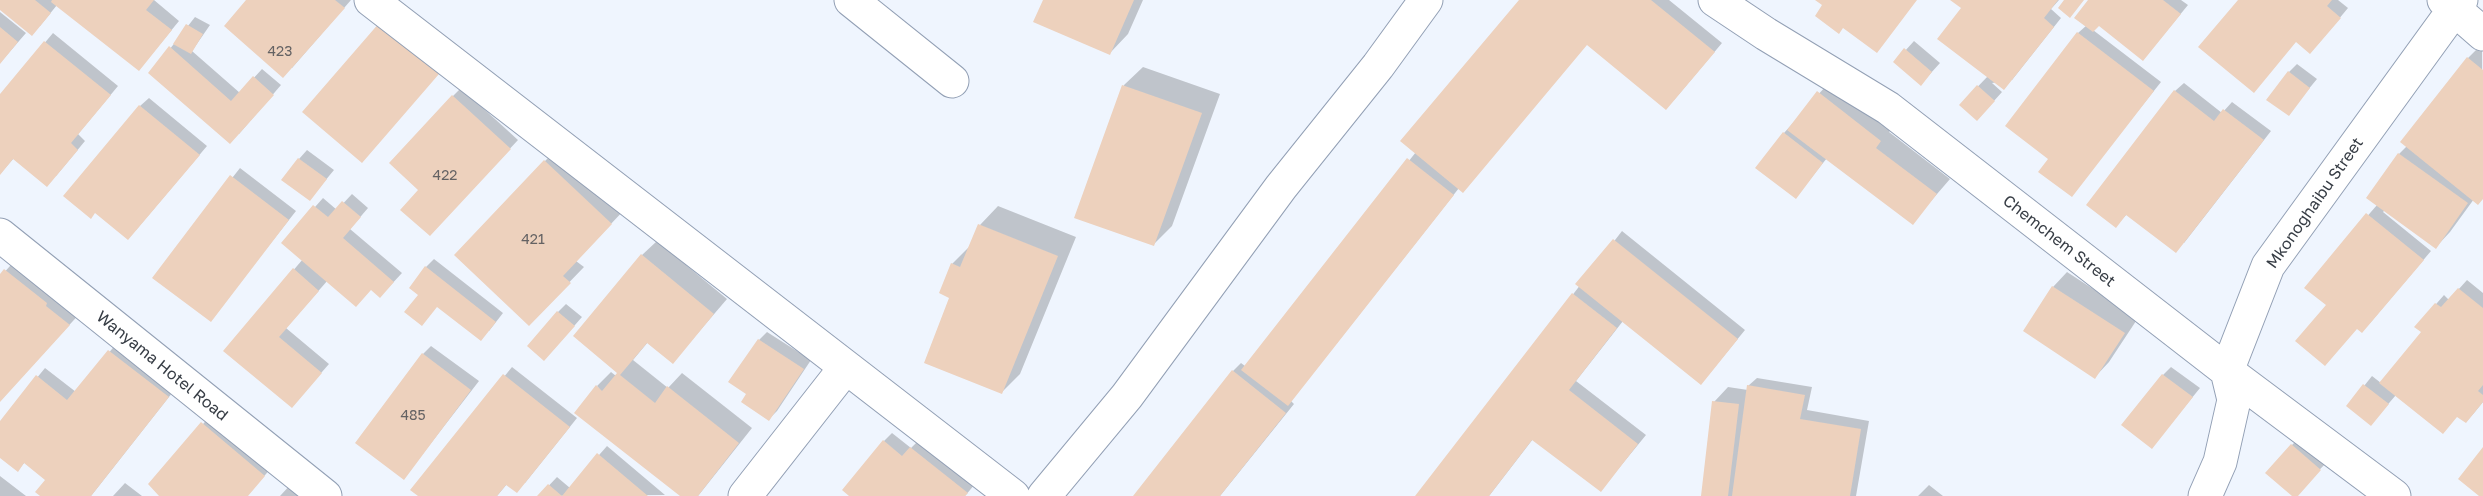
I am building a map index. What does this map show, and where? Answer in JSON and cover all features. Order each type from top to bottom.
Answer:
[{"type":"street","points":[[371,0],[1013,496]]},
{"type":"street","points":[[851,0],[952,81]]},
{"type":"street","points":[[1044,496],[1127,396],[1281,187],[1378,66],[1426,0]]},
{"type":"street","name":"Chemchem Street","points":[[1715,0],[1766,34],[1888,108],[2227,371],[2394,496]]},
{"type":"street","points":[[2453,3],[2483,34]]},
{"type":"street","name":"Mkonoghaibu Street","points":[[2227,371],[2268,266],[2453,3]]},
{"type":"street","name":"Wanyama Hotel Road","points":[[0,235],[325,496]]},
{"type":"street","points":[[745,496],[846,367]]},
{"type":"street","points":[[2205,496],[2220,462],[2234,400],[2227,371]]},
{"type":"building","points":[[0,0],[35,0],[51,13],[32,36],[0,10]]},
{"type":"building","points":[[52,0],[154,0],[146,10],[172,30],[139,71],[51,2]]},
{"type":"building","points":[[246,0],[335,0],[345,8],[283,78],[224,26]]},
{"type":"building","points":[[1043,0],[1134,0],[1110,55],[1033,22]]},
{"type":"building","points":[[1519,0],[1651,0],[1715,52],[1666,110],[1587,45],[1463,193],[1400,141]]},
{"type":"building","points":[[1815,0],[1917,0],[1877,53],[1843,28],[1839,34],[1815,16],[1822,5]]},
{"type":"building","points":[[1950,0],[2058,0],[2044,18],[2054,27],[2004,90],[1937,39],[1961,8]]},
{"type":"building","points":[[2064,0],[2084,0],[2070,18],[2058,8]]},
{"type":"building","points":[[2088,0],[2163,0],[2181,14],[2143,61],[2099,26],[2093,32],[2074,18]]},
{"type":"building","points":[[2238,0],[2332,0],[2327,6],[2341,18],[2310,54],[2296,42],[2254,93],[2198,47]]},
{"type":"building","points":[[380,22],[439,74],[362,163],[302,112]]},
{"type":"building","points":[[186,24],[203,34],[191,54],[173,44]]},
{"type":"building","points":[[0,27],[18,42],[0,64]]},
{"type":"building","points":[[2077,32],[2154,91],[2072,197],[2038,172],[2048,159],[2005,126]]},
{"type":"building","points":[[44,41],[111,95],[71,143],[78,150],[47,187],[13,159],[0,175],[0,94]]},
{"type":"building","points":[[169,46],[231,101],[253,76],[274,95],[230,144],[148,73]]},
{"type":"building","points":[[1904,48],[1932,72],[1921,86],[1893,62]]},
{"type":"building","points":[[2467,57],[2483,70],[2483,199],[2478,205],[2400,142]]},
{"type":"building","points":[[2288,71],[2310,88],[2289,116],[2266,100]]},
{"type":"building","points":[[1122,85],[1202,113],[1154,246],[1074,218]]},
{"type":"building","points":[[1977,85],[1995,101],[1977,121],[1959,105]]},
{"type":"building","points":[[2174,90],[2214,121],[2223,109],[2264,140],[2176,253],[2126,215],[2116,228],[2086,205]]},
{"type":"building","points":[[1817,91],[1881,141],[1876,148],[1937,194],[1913,225],[1787,130]]},
{"type":"building","points":[[452,95],[511,149],[430,236],[400,210],[418,190],[389,163]]},
{"type":"building","points":[[139,105],[200,155],[128,240],[95,213],[91,219],[63,196]]},
{"type":"building","points":[[1783,132],[1823,163],[1796,199],[1755,168]]},
{"type":"building","points":[[2398,153],[2468,203],[2436,249],[2366,198]]},
{"type":"building","points":[[298,158],[327,179],[310,201],[281,180]]},
{"type":"building","points":[[1407,158],[1454,195],[1288,406],[1241,370]]},
{"type":"building","points":[[544,160],[612,224],[563,276],[571,283],[529,326],[454,255]]},
{"type":"building","points":[[230,175],[289,220],[211,322],[152,278]]},
{"type":"building","points":[[342,201],[361,217],[343,238],[394,282],[380,298],[371,290],[356,307],[281,243],[313,205],[328,217]]},
{"type":"building","points":[[2366,213],[2424,260],[2362,333],[2357,329],[2325,366],[2295,341],[2326,305],[2304,288]]},
{"type":"building","points":[[978,224],[1058,256],[1002,394],[924,363],[949,298],[939,293],[951,263],[960,267]]},
{"type":"building","points":[[1613,239],[1738,339],[1701,385],[1575,284]]},
{"type":"building","points":[[641,254],[714,314],[673,364],[647,343],[620,375],[655,403],[667,386],[739,443],[698,496],[680,496],[574,413],[596,385],[602,391],[617,373],[573,336]]},
{"type":"building","points":[[425,266],[496,322],[481,341],[437,307],[422,326],[404,312],[418,295],[409,288]]},
{"type":"building","points":[[293,268],[319,291],[279,337],[322,373],[292,408],[223,351]]},
{"type":"building","points":[[4,269],[47,303],[46,306],[70,325],[0,402],[0,274]]},
{"type":"building","points":[[2052,286],[2125,333],[2095,379],[2023,331]]},
{"type":"building","points":[[2458,288],[2483,308],[2483,385],[2478,391],[2483,395],[2483,402],[2466,423],[2457,417],[2443,434],[2379,383],[2421,332],[2414,327],[2435,303],[2441,307]]},
{"type":"building","points":[[1572,293],[1617,328],[1569,390],[1638,444],[1601,492],[1532,440],[1489,496],[1415,496]]},
{"type":"building","points":[[557,311],[575,326],[544,361],[527,346]]},
{"type":"building","points":[[758,339],[804,369],[769,421],[741,402],[746,394],[728,382]]},
{"type":"building","points":[[108,350],[169,397],[91,496],[40,496],[35,492],[45,480],[24,463],[18,472],[0,458],[0,421],[36,375],[67,400]]},
{"type":"building","points":[[422,353],[471,390],[404,480],[355,443]]},
{"type":"building","points":[[1232,370],[1286,413],[1220,496],[1133,496]]},
{"type":"building","points":[[503,374],[570,427],[517,493],[506,485],[497,496],[418,496],[410,490]]},
{"type":"building","points":[[2162,374],[2193,397],[2152,449],[2121,425]]},
{"type":"building","points":[[2363,384],[2389,404],[2371,426],[2346,406]]},
{"type":"building","points":[[1747,385],[1805,395],[1800,419],[1861,429],[1850,496],[1732,496]]},
{"type":"building","points":[[1712,401],[1739,404],[1728,496],[1701,496]]},
{"type":"building","points":[[201,422],[265,476],[248,496],[159,496],[148,484]]},
{"type":"building","points":[[883,440],[902,456],[910,447],[968,493],[965,496],[849,496],[842,490]]},
{"type":"building","points":[[2291,444],[2321,470],[2298,496],[2292,496],[2265,473]]},
{"type":"building","points":[[2483,447],[2483,496],[2479,496],[2458,479]]},
{"type":"building","points":[[597,453],[648,496],[562,496]]},
{"type":"building","points":[[548,484],[562,496],[537,496]]}]
